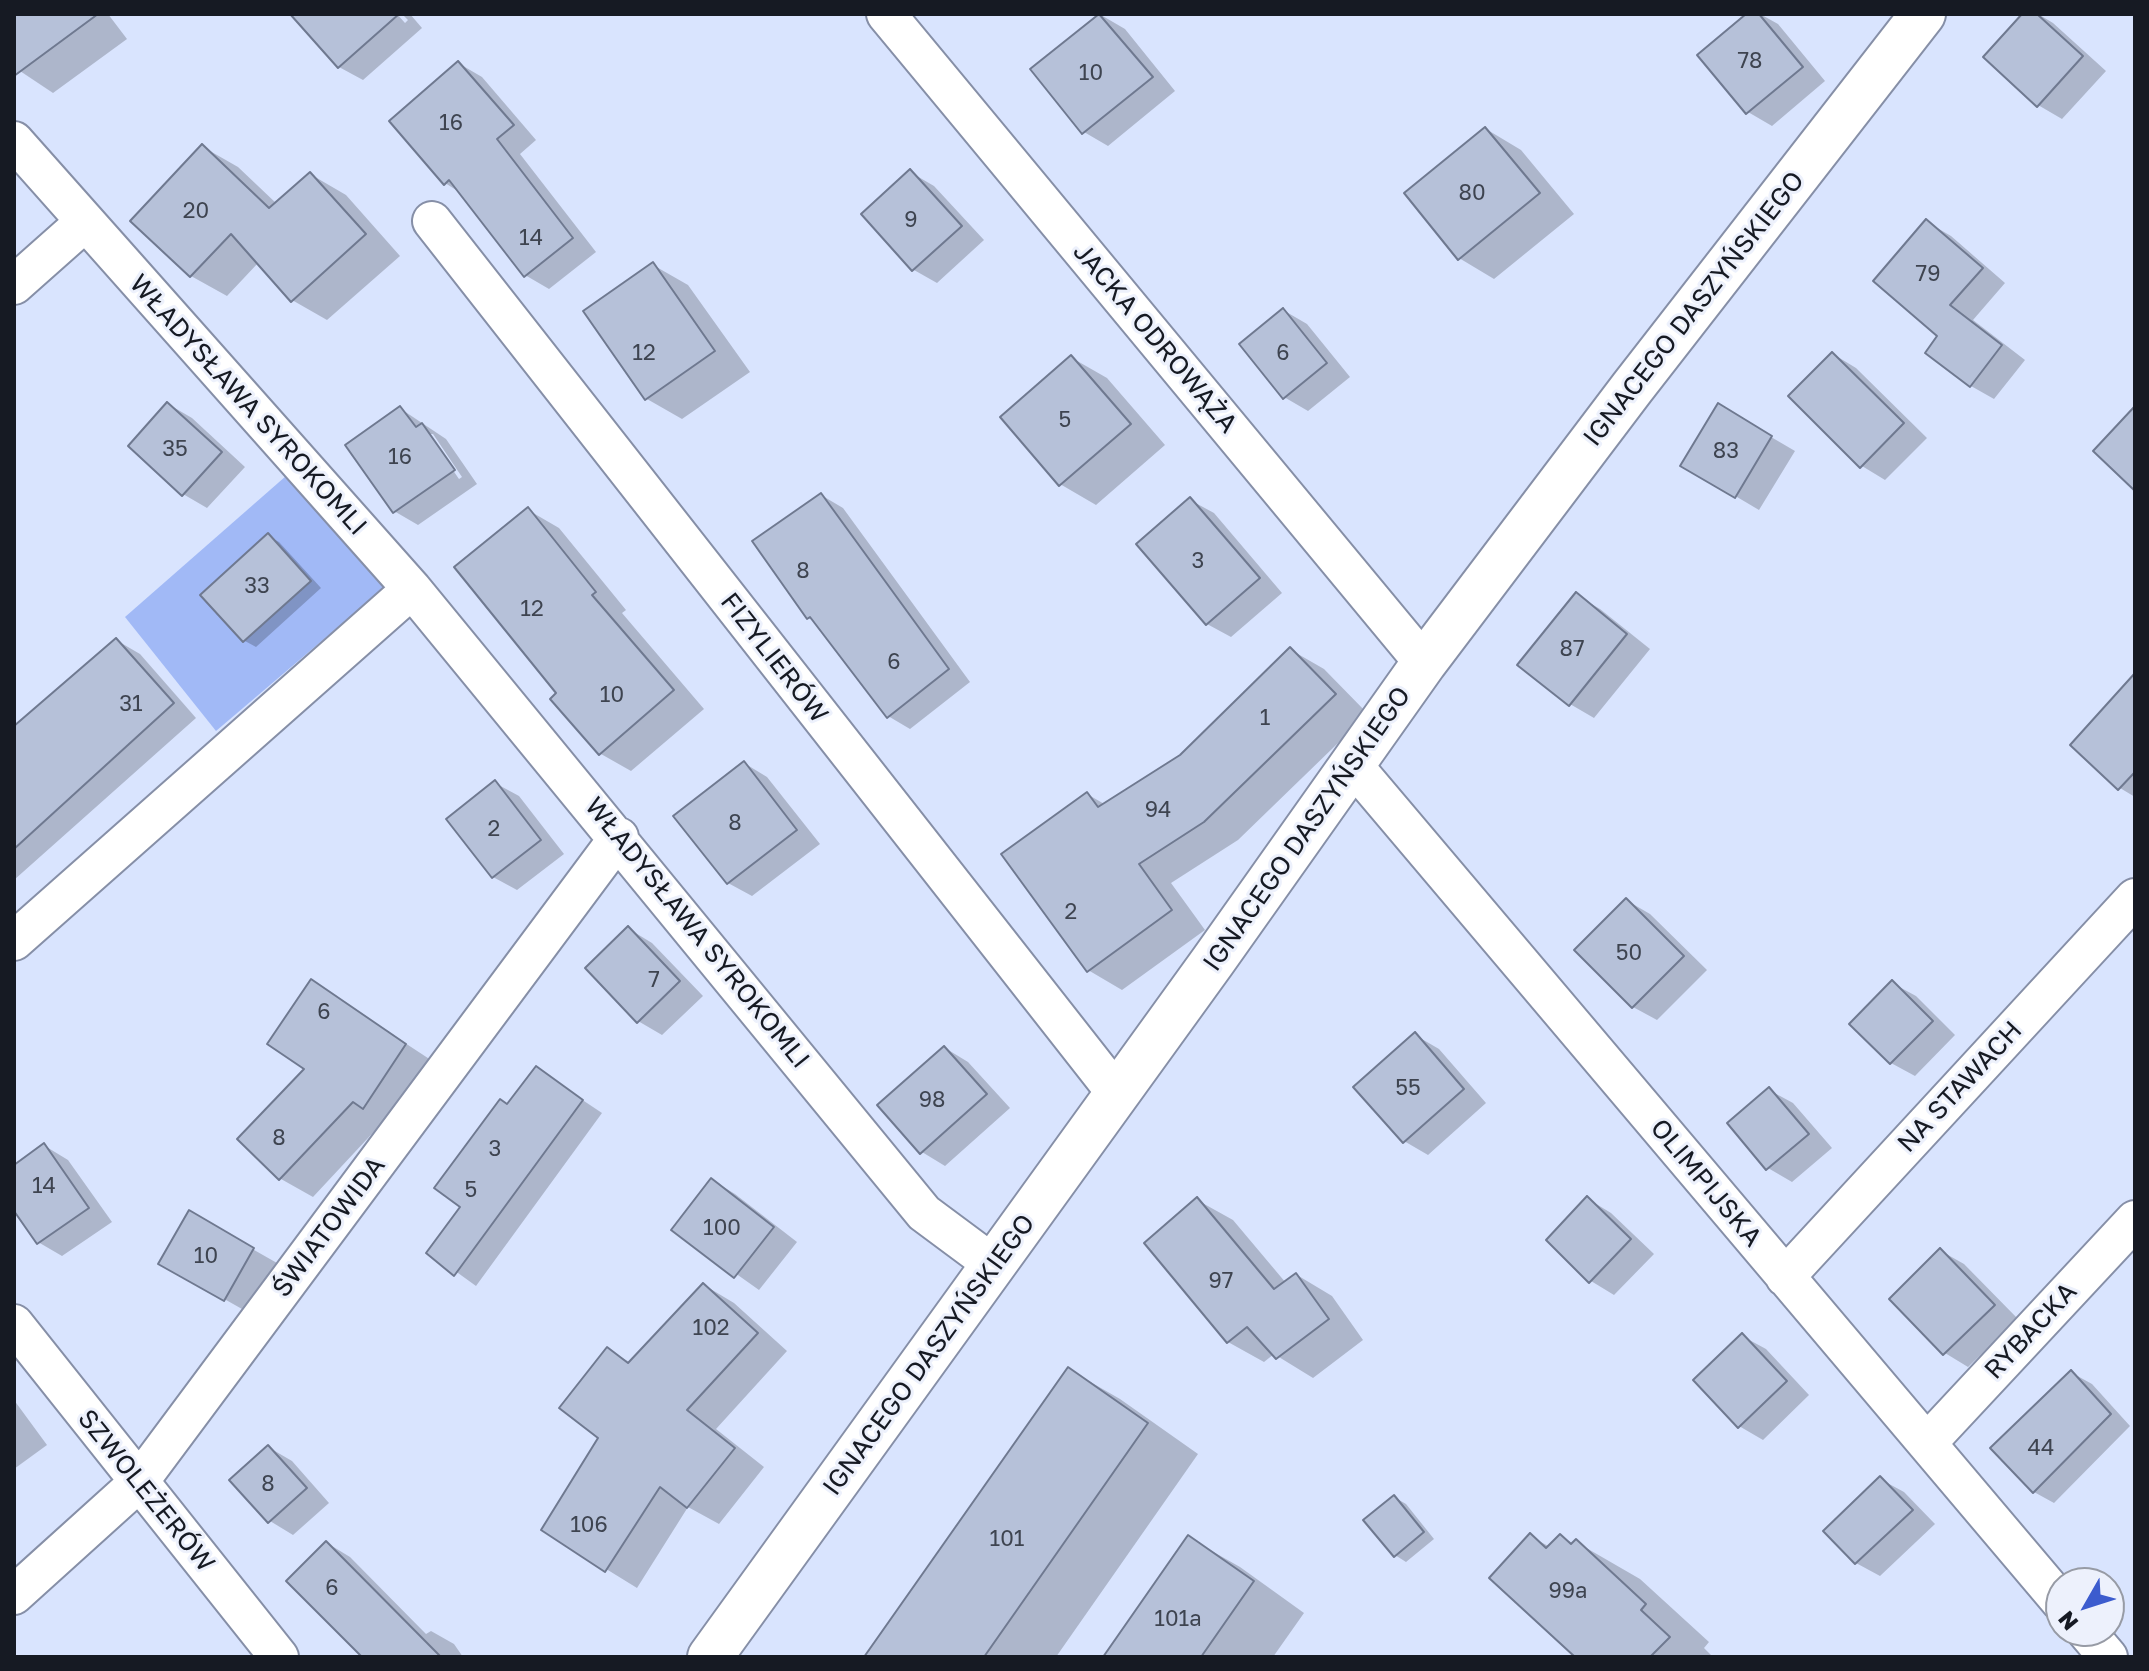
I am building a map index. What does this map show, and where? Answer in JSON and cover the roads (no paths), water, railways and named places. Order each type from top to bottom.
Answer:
[{"type":"street","name":"JACKA ODROWĄŻA","points":[[886,14],[1424,663]]},
{"type":"street","name":"IGNACEGO DASZYŃSKIEGO","points":[[710,1657],[1424,663],[1632,388],[1923,14]]},
{"type":"street","name":"WŁADYSŁAWA SYROKOMLI","points":[[14,141],[412,589],[619,837],[924,1213],[994,1265]]},
{"type":"street","name":"FIZYLIERÓW","points":[[432,221],[1117,1094]]},
{"type":"street","points":[[14,285],[85,222]]},
{"type":"street","points":[[14,941],[412,589]]},
{"type":"street","name":"OLIMPIJSKA","points":[[1352,764],[2045,1583]]},
{"type":"street","name":"ŚWIATOWIDA","points":[[14,1595],[138,1483],[619,837]]},
{"type":"street","name":"NA STAWACH","points":[[1785,1277],[2135,898]]},
{"type":"street","name":"RYBACKA","points":[[1927,1443],[2135,1220]]},
{"type":"street","name":"SZWOLEŻERÓW","points":[[14,1324],[279,1657]]}]
